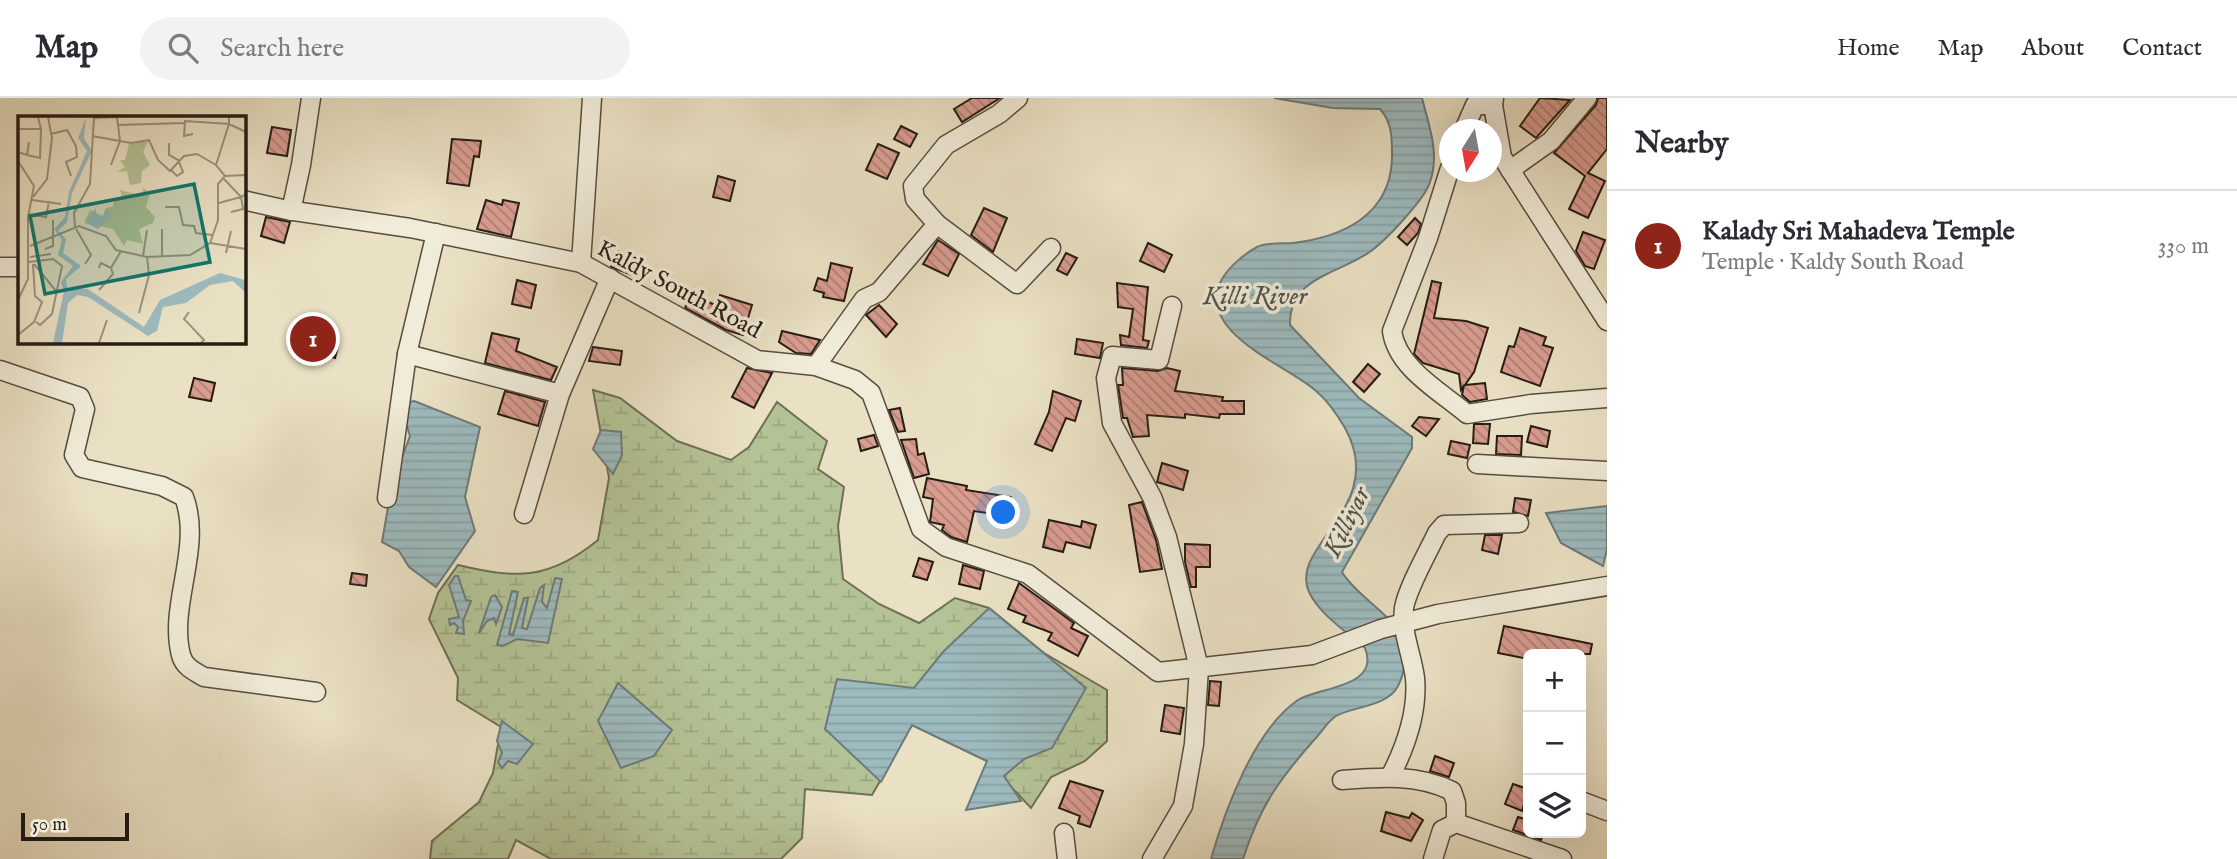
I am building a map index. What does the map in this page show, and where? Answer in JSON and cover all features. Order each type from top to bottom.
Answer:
[{"type":"street","points":[[291,211],[302,165],[311,98]]},
{"type":"street","points":[[581,263],[592,98]]},
{"type":"street","points":[[1018,98],[999,114],[946,145],[913,186],[915,200],[937,224],[1017,284],[1051,248]]},
{"type":"street","points":[[1510,170],[1551,141],[1587,98]]},
{"type":"street","points":[[1469,119],[1475,105],[1493,102],[1502,158],[1607,321]]},
{"type":"street","points":[[1446,182],[1428,238],[1392,331],[1394,347],[1403,360],[1467,414],[1531,404],[1607,398]]},
{"type":"street","name":"Kaldy South Road","points":[[245,200],[291,211],[436,233],[581,263],[757,360],[816,366],[855,380],[871,393],[921,530],[946,547],[1028,574],[1158,672],[1312,655],[1403,623],[1518,599],[1607,586]]},
{"type":"street","points":[[816,366],[864,299],[879,292],[937,224]]},
{"type":"street","points":[[387,498],[407,354],[436,233]]},
{"type":"street","points":[[0,267],[18,267]]},
{"type":"street","points":[[524,514],[560,394],[610,278]]},
{"type":"street","points":[[1152,859],[1183,806],[1195,744],[1199,668],[1167,537],[1152,497],[1112,423],[1107,404],[1106,378],[1112,356],[1159,360],[1172,306]]},
{"type":"street","points":[[407,354],[560,394]]},
{"type":"street","points":[[0,370],[80,397],[85,409],[74,454],[82,468],[162,486],[184,497],[190,512],[190,536],[179,632],[181,656],[188,668],[204,677],[316,692]]},
{"type":"street","points":[[1477,464],[1607,471]]},
{"type":"street","points":[[1390,777],[1403,752],[1412,716],[1415,679],[1403,623],[1405,604],[1444,525],[1520,523]]},
{"type":"street","points":[[1342,780],[1390,777],[1436,783],[1452,791],[1456,822]]},
{"type":"street","points":[[1586,804],[1607,811]]},
{"type":"street","points":[[1433,859],[1442,830],[1456,822],[1562,859]]},
{"type":"street","points":[[1064,834],[1067,859]]},
{"type":"green space","points":[[593,390],[620,398],[677,441],[731,460],[749,447],[777,402],[827,441],[818,469],[844,487],[838,526],[843,579],[879,604],[919,623],[955,598],[989,608],[1044,653],[1107,690],[1107,741],[1085,761],[1051,777],[1031,808],[987,761],[912,725],[872,795],[805,789],[802,838],[781,859],[551,859],[516,840],[508,859],[430,859],[432,841],[479,802],[493,773],[501,727],[457,700],[458,678],[429,619],[438,593],[458,565],[498,573],[532,573],[564,563],[598,540],[609,478]]},
{"type":"water","name":"Killi River","points":[[1274,98],[1422,98],[1430,129],[1434,150],[1433,171],[1421,198],[1378,246],[1307,286],[1292,309],[1290,325],[1359,398],[1412,437],[1412,448],[1342,572],[1356,590],[1383,613],[1397,630],[1404,645],[1404,663],[1400,681],[1393,693],[1378,702],[1336,716],[1301,755],[1263,809],[1243,859],[1211,859],[1243,772],[1282,713],[1298,700],[1356,679],[1364,671],[1368,661],[1365,648],[1327,616],[1314,600],[1309,592],[1306,575],[1312,558],[1347,502],[1355,480],[1355,456],[1345,428],[1315,390],[1247,345],[1231,331],[1220,315],[1217,298],[1225,274],[1237,261],[1257,247],[1312,240],[1329,235],[1346,229],[1373,209],[1383,195],[1389,178],[1392,159],[1391,132],[1380,109],[1333,108]]},
{"type":"water","points":[[414,401],[480,427],[465,497],[475,531],[436,587],[409,567],[399,551],[382,542],[392,484],[410,436],[400,404]]},
{"type":"water","points":[[601,430],[621,432],[622,455],[613,474],[593,449]]},
{"type":"water","points":[[1607,506],[1607,549],[1603,566],[1561,543],[1546,513]]},
{"type":"water","points":[[455,576],[458,576],[466,600],[471,601],[463,621],[464,634],[456,633],[458,627],[454,623],[450,625],[449,619],[459,617],[449,585]]},
{"type":"water","points":[[555,578],[562,579],[548,643],[517,639],[503,646],[497,645],[512,591],[518,592],[509,634],[513,635],[524,598],[528,598],[522,628],[527,629],[540,588],[544,585],[542,602],[547,608]]},
{"type":"water","points":[[495,595],[502,607],[496,624],[494,618],[487,621],[479,633],[491,597]]},
{"type":"water","points":[[989,608],[1086,688],[1052,748],[1024,759],[1004,776],[1021,801],[966,810],[987,761],[912,725],[881,782],[825,729],[837,679],[914,688],[943,652]]},
{"type":"water","points":[[618,683],[672,730],[654,756],[621,768],[598,721]]},
{"type":"water","points":[[502,721],[533,744],[517,764],[508,761],[502,768],[498,762],[502,753],[497,741]]},
{"type":"building","points":[[972,98],[1000,98],[962,122],[954,109]]},
{"type":"building","points":[[1540,98],[1570,100],[1536,138],[1520,126]]},
{"type":"building","points":[[1598,98],[1607,98],[1607,149],[1588,173],[1605,181],[1588,218],[1569,209],[1585,176],[1554,153],[1596,105]]},
{"type":"building","points":[[901,126],[917,134],[910,147],[894,139]]},
{"type":"building","points":[[272,127],[291,130],[287,156],[267,153]]},
{"type":"building","points":[[452,139],[481,141],[479,157],[474,156],[469,186],[447,183]]},
{"type":"building","points":[[878,144],[899,153],[887,179],[866,170]]},
{"type":"building","points":[[718,176],[735,181],[730,201],[713,197]]},
{"type":"building","points":[[486,200],[502,205],[503,200],[519,203],[511,237],[477,229]]},
{"type":"building","points":[[984,208],[1007,218],[993,252],[971,235]]},
{"type":"building","points":[[266,217],[290,222],[284,243],[261,236]]},
{"type":"building","points":[[1415,218],[1421,224],[1418,233],[1407,245],[1398,237]]},
{"type":"building","points":[[1583,232],[1605,240],[1594,269],[1585,266],[1576,251]]},
{"type":"building","points":[[938,240],[959,254],[948,276],[923,264]]},
{"type":"building","points":[[1148,243],[1172,255],[1164,272],[1140,261]]},
{"type":"building","points":[[618,251],[638,259],[632,275],[611,267]]},
{"type":"building","points":[[1066,253],[1077,258],[1067,275],[1057,270]]},
{"type":"building","points":[[831,263],[852,268],[844,301],[823,297],[824,293],[814,290],[818,278],[827,281]]},
{"type":"building","points":[[517,280],[536,285],[531,308],[512,304]]},
{"type":"building","points":[[1432,281],[1441,283],[1434,318],[1466,321],[1488,328],[1474,372],[1465,385],[1485,383],[1487,399],[1470,402],[1462,395],[1464,385],[1461,390],[1459,374],[1423,363],[1414,354]]},
{"type":"building","points":[[1117,283],[1148,287],[1143,340],[1149,341],[1147,348],[1121,345],[1120,335],[1129,337],[1133,309],[1118,307]]},
{"type":"building","points":[[692,294],[717,306],[720,295],[752,305],[743,335],[726,330],[685,308]]},
{"type":"building","points":[[879,305],[897,324],[886,337],[866,315]]},
{"type":"building","points":[[308,324],[324,330],[320,342],[338,346],[335,358],[306,349]]},
{"type":"building","points":[[1520,328],[1546,337],[1543,345],[1553,348],[1540,386],[1501,372],[1509,346],[1514,347]]},
{"type":"building","points":[[782,331],[820,340],[811,354],[796,353],[779,342]]},
{"type":"building","points":[[492,333],[519,339],[516,351],[557,367],[551,380],[485,363]]},
{"type":"building","points":[[1077,339],[1103,343],[1100,358],[1075,354]]},
{"type":"building","points":[[593,347],[622,351],[620,365],[589,361]]},
{"type":"building","points":[[1368,364],[1380,374],[1364,392],[1353,382]]},
{"type":"building","points":[[747,368],[772,373],[754,408],[732,397]]},
{"type":"building","points":[[1122,368],[1158,371],[1167,368],[1180,371],[1175,391],[1223,397],[1222,401],[1244,401],[1244,414],[1220,414],[1219,418],[1185,414],[1185,418],[1147,415],[1149,436],[1133,437],[1127,418],[1123,418],[1118,385],[1123,385]]},
{"type":"building","points":[[194,378],[215,383],[211,401],[189,397]]},
{"type":"building","points":[[505,391],[545,402],[538,426],[498,414]]},
{"type":"building","points":[[1053,391],[1081,401],[1075,421],[1066,418],[1052,451],[1035,444],[1049,412]]},
{"type":"building","points":[[900,408],[905,431],[898,432],[889,410]]},
{"type":"building","points":[[1419,417],[1439,419],[1426,436],[1412,426]]},
{"type":"building","points":[[1474,424],[1490,424],[1488,444],[1473,443]]},
{"type":"building","points":[[1531,426],[1550,431],[1547,447],[1527,442]]},
{"type":"building","points":[[874,435],[878,446],[861,451],[858,439]]},
{"type":"building","points":[[1497,436],[1522,436],[1521,455],[1496,454]]},
{"type":"building","points":[[916,439],[918,455],[924,453],[929,474],[914,478],[901,440]]},
{"type":"building","points":[[1451,441],[1470,445],[1467,458],[1448,454]]},
{"type":"building","points":[[1162,463],[1188,471],[1183,490],[1157,482]]},
{"type":"building","points":[[927,478],[967,486],[966,490],[1011,497],[1008,516],[974,511],[967,542],[951,537],[942,530],[944,525],[930,522],[933,499],[923,497]]},
{"type":"building","points":[[1515,498],[1531,500],[1528,516],[1513,512]]},
{"type":"building","points":[[1142,502],[1156,540],[1162,569],[1140,572],[1129,505]]},
{"type":"building","points":[[1049,520],[1081,527],[1082,521],[1096,525],[1090,548],[1066,542],[1063,552],[1043,547]]},
{"type":"building","points":[[1485,535],[1502,535],[1498,554],[1482,550]]},
{"type":"building","points":[[1185,544],[1210,545],[1210,567],[1196,567],[1196,587],[1191,587],[1185,562]]},
{"type":"building","points":[[919,558],[933,562],[927,580],[913,576]]},
{"type":"building","points":[[963,565],[984,571],[980,589],[959,584]]},
{"type":"building","points":[[352,573],[367,575],[366,586],[350,584]]},
{"type":"building","points":[[1019,583],[1074,623],[1071,628],[1088,636],[1078,656],[1048,640],[1052,633],[1023,622],[1026,616],[1008,609]]},
{"type":"building","points":[[1504,626],[1592,644],[1590,654],[1586,654],[1586,649],[1523,649],[1523,658],[1498,653]]},
{"type":"building","points":[[1210,681],[1221,682],[1219,706],[1208,705]]},
{"type":"building","points":[[1165,705],[1184,708],[1180,734],[1161,731]]},
{"type":"building","points":[[1435,756],[1454,763],[1449,777],[1430,771]]},
{"type":"building","points":[[1070,781],[1103,791],[1090,827],[1078,823],[1080,816],[1059,808]]},
{"type":"building","points":[[1513,784],[1523,787],[1522,811],[1505,804]]},
{"type":"building","points":[[1386,812],[1409,818],[1412,813],[1423,820],[1411,841],[1381,831]]},
{"type":"building","points":[[1518,817],[1523,818],[1523,834],[1513,830]]},
{"type":"place","name":"Kalady Sri Mahadeva Temple","points":[[313,339]]},
{"type":"water label","name":"Killiyar","points":[[1347,522]]}]
